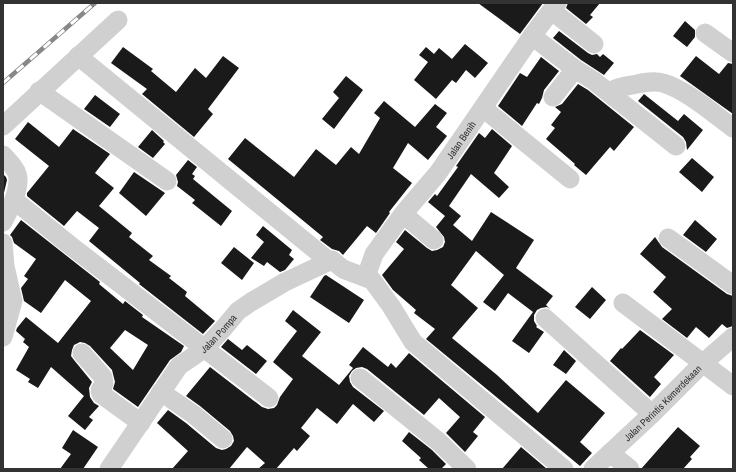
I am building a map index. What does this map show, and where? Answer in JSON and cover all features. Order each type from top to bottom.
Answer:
[{"type":"street","name":"Jalan Benih","points":[[366,277],[374,254],[403,214],[438,173],[532,36],[554,7]]},
{"type":"street","points":[[554,7],[594,44]]},
{"type":"street","points":[[3,126],[39,91],[118,20]]},
{"type":"street","points":[[705,33],[733,53]]},
{"type":"street","points":[[532,36],[575,69],[609,92],[676,146]]},
{"type":"street","points":[[78,56],[329,261],[332,260],[342,269],[372,280],[382,292],[413,342],[564,469]]},
{"type":"street","points":[[553,97],[575,69]]},
{"type":"street","points":[[609,92],[620,87],[648,82],[662,83],[702,105],[733,128]]},
{"type":"street","points":[[39,91],[167,181]]},
{"type":"street","points":[[483,108],[570,179]]},
{"type":"street","points":[[3,155],[16,170],[19,178],[19,185],[14,200],[3,222]]},
{"type":"street","points":[[14,200],[71,246],[269,398]]},
{"type":"street","points":[[403,214],[434,240]]},
{"type":"street","points":[[668,238],[733,285]]},
{"type":"street","points":[[3,243],[5,266],[13,301],[3,337]]},
{"type":"street","name":"Jalan Pompa","points":[[109,469],[179,366],[204,349],[234,315],[251,302],[285,282],[329,261]]},
{"type":"street","points":[[623,303],[733,386]]},
{"type":"street","points":[[545,318],[652,414]]},
{"type":"street","name":"Jalan Perintis Kemerdekaan","points":[[593,469],[733,336]]},
{"type":"street","points":[[82,353],[103,377],[104,384],[100,390],[101,394],[141,423]]},
{"type":"street","points":[[360,378],[439,442],[467,469]]},
{"type":"street","points":[[161,392],[193,414],[223,439]]},
{"type":"street","points":[[610,453],[630,469]]},
{"type":"building","points":[[478,3],[543,3],[520,34]]},
{"type":"building","points":[[568,3],[600,3],[590,15],[593,17],[586,24],[566,8]]},
{"type":"building","points":[[685,21],[695,30],[695,37],[687,47],[673,36]]},
{"type":"building","points":[[559,31],[588,53],[592,55],[597,54],[600,57],[603,54],[614,63],[604,75],[581,60],[553,38]]},
{"type":"building","points":[[465,44],[488,63],[475,78],[466,70],[456,83],[452,80],[436,99],[414,80],[428,62],[419,55],[426,47],[434,54],[439,48],[452,59]]},
{"type":"building","points":[[123,47],[153,69],[151,71],[176,92],[195,68],[206,78],[223,56],[239,68],[208,109],[213,114],[194,137],[142,94],[147,89],[111,63]]},
{"type":"building","points":[[696,56],[719,74],[728,63],[733,64],[733,114],[680,76]]},
{"type":"building","points":[[541,57],[559,71],[544,90],[539,104],[537,103],[522,126],[498,106],[520,73],[527,77]]},
{"type":"building","points":[[346,76],[363,90],[334,129],[322,119],[339,98],[333,92]]},
{"type":"building","points":[[578,84],[588,90],[634,127],[614,151],[610,147],[586,175],[546,139],[555,128],[551,125],[561,112],[555,107],[562,104]]},
{"type":"building","points":[[644,94],[678,121],[684,114],[703,130],[687,150],[686,142],[683,137],[638,101]]},
{"type":"building","points":[[95,95],[120,114],[110,127],[84,109]]},
{"type":"building","points":[[384,101],[415,127],[435,104],[447,113],[436,127],[447,136],[428,160],[408,143],[393,168],[412,183],[389,212],[390,213],[376,233],[367,226],[343,255],[320,240],[323,237],[228,159],[245,138],[294,177],[316,149],[336,165],[351,147],[359,154],[380,118],[374,113]]},
{"type":"building","points":[[28,122],[59,147],[73,129],[110,154],[95,173],[114,188],[99,206],[132,233],[129,237],[153,256],[149,260],[171,276],[169,278],[187,292],[185,296],[215,321],[203,334],[139,284],[140,283],[89,241],[99,228],[77,211],[64,226],[27,196],[27,193],[49,166],[15,139]]},
{"type":"building","points":[[492,129],[512,146],[494,173],[509,187],[499,198],[471,174],[449,206],[461,216],[453,225],[472,241],[491,212],[534,240],[516,268],[553,296],[546,305],[550,309],[547,307],[541,308],[537,310],[534,315],[536,327],[544,332],[529,353],[512,341],[533,312],[508,293],[495,311],[483,302],[504,275],[476,251],[451,285],[478,308],[452,338],[497,375],[538,413],[566,380],[605,413],[580,442],[592,453],[580,466],[426,339],[435,329],[414,313],[416,310],[393,290],[382,275],[404,249],[396,242],[405,230],[432,251],[443,247],[445,242],[444,237],[436,227],[445,216],[428,202],[435,194],[437,196],[458,167],[456,166],[479,133],[485,138]]},
{"type":"building","points":[[152,130],[164,141],[163,142],[165,144],[153,158],[138,147]]},
{"type":"building","points":[[692,158],[714,177],[702,192],[679,172]]},
{"type":"building","points":[[188,160],[197,167],[192,174],[195,176],[193,179],[232,211],[221,226],[192,203],[195,200],[177,186],[178,182],[176,175]]},
{"type":"building","points":[[134,172],[165,193],[146,216],[119,193]]},
{"type":"building","points":[[3,174],[7,180],[3,197]]},
{"type":"building","points":[[21,220],[100,282],[99,284],[123,304],[125,301],[143,315],[142,317],[184,346],[181,352],[170,360],[138,407],[113,389],[115,382],[112,370],[90,346],[85,343],[80,342],[74,345],[71,356],[92,382],[89,388],[90,397],[94,403],[99,406],[89,417],[93,420],[85,430],[68,416],[84,396],[51,367],[38,388],[28,382],[30,379],[16,370],[29,347],[23,342],[25,339],[16,331],[26,317],[58,343],[91,301],[65,280],[41,313],[24,301],[21,288],[28,279],[24,276],[36,259],[14,243],[10,235]],"holes":[[[125,330],[148,345],[133,370],[110,348]]]},
{"type":"building","points":[[695,220],[717,239],[706,252],[683,235]]},
{"type":"building","points":[[263,226],[292,250],[289,255],[294,259],[285,270],[280,272],[267,262],[264,266],[251,258],[264,242],[256,235]]},
{"type":"building","points":[[655,237],[662,247],[727,294],[733,296],[733,326],[727,328],[722,324],[709,338],[696,327],[687,338],[662,319],[672,309],[653,292],[666,277],[640,254]]},
{"type":"building","points":[[234,247],[254,263],[242,280],[221,263]]},
{"type":"building","points":[[326,275],[364,300],[349,323],[310,297]]},
{"type":"building","points":[[592,287],[606,300],[590,319],[575,307]]},
{"type":"building","points":[[293,310],[321,332],[302,356],[339,385],[353,368],[349,365],[363,347],[388,367],[391,363],[396,368],[409,353],[485,417],[473,432],[478,436],[465,452],[446,433],[460,417],[439,398],[424,415],[367,369],[362,367],[356,368],[352,371],[349,376],[350,382],[353,387],[384,411],[374,422],[353,404],[337,424],[317,408],[301,428],[310,436],[297,451],[294,448],[276,469],[258,469],[265,463],[247,447],[229,469],[172,469],[188,451],[157,423],[168,410],[216,448],[222,450],[226,449],[231,446],[234,441],[230,431],[186,396],[210,367],[262,407],[268,409],[274,408],[277,405],[280,397],[293,379],[273,362],[297,331],[285,321]]},
{"type":"building","points":[[640,330],[674,355],[654,377],[661,384],[650,397],[610,361]]},
{"type":"building","points":[[228,339],[242,350],[247,345],[267,361],[256,374],[221,347]]},
{"type":"building","points":[[564,350],[576,361],[566,374],[553,365]]},
{"type":"building","points":[[678,427],[700,446],[690,457],[692,459],[683,469],[641,469]]},
{"type":"building","points":[[73,430],[98,447],[83,469],[60,469],[71,454],[62,448]]},
{"type":"building","points":[[409,432],[432,450],[446,464],[441,469],[429,469],[419,460],[421,458],[402,441]]},
{"type":"building","points":[[521,447],[547,469],[502,469]]},
{"type":"railway","points":[[3,83],[95,3]]}]
